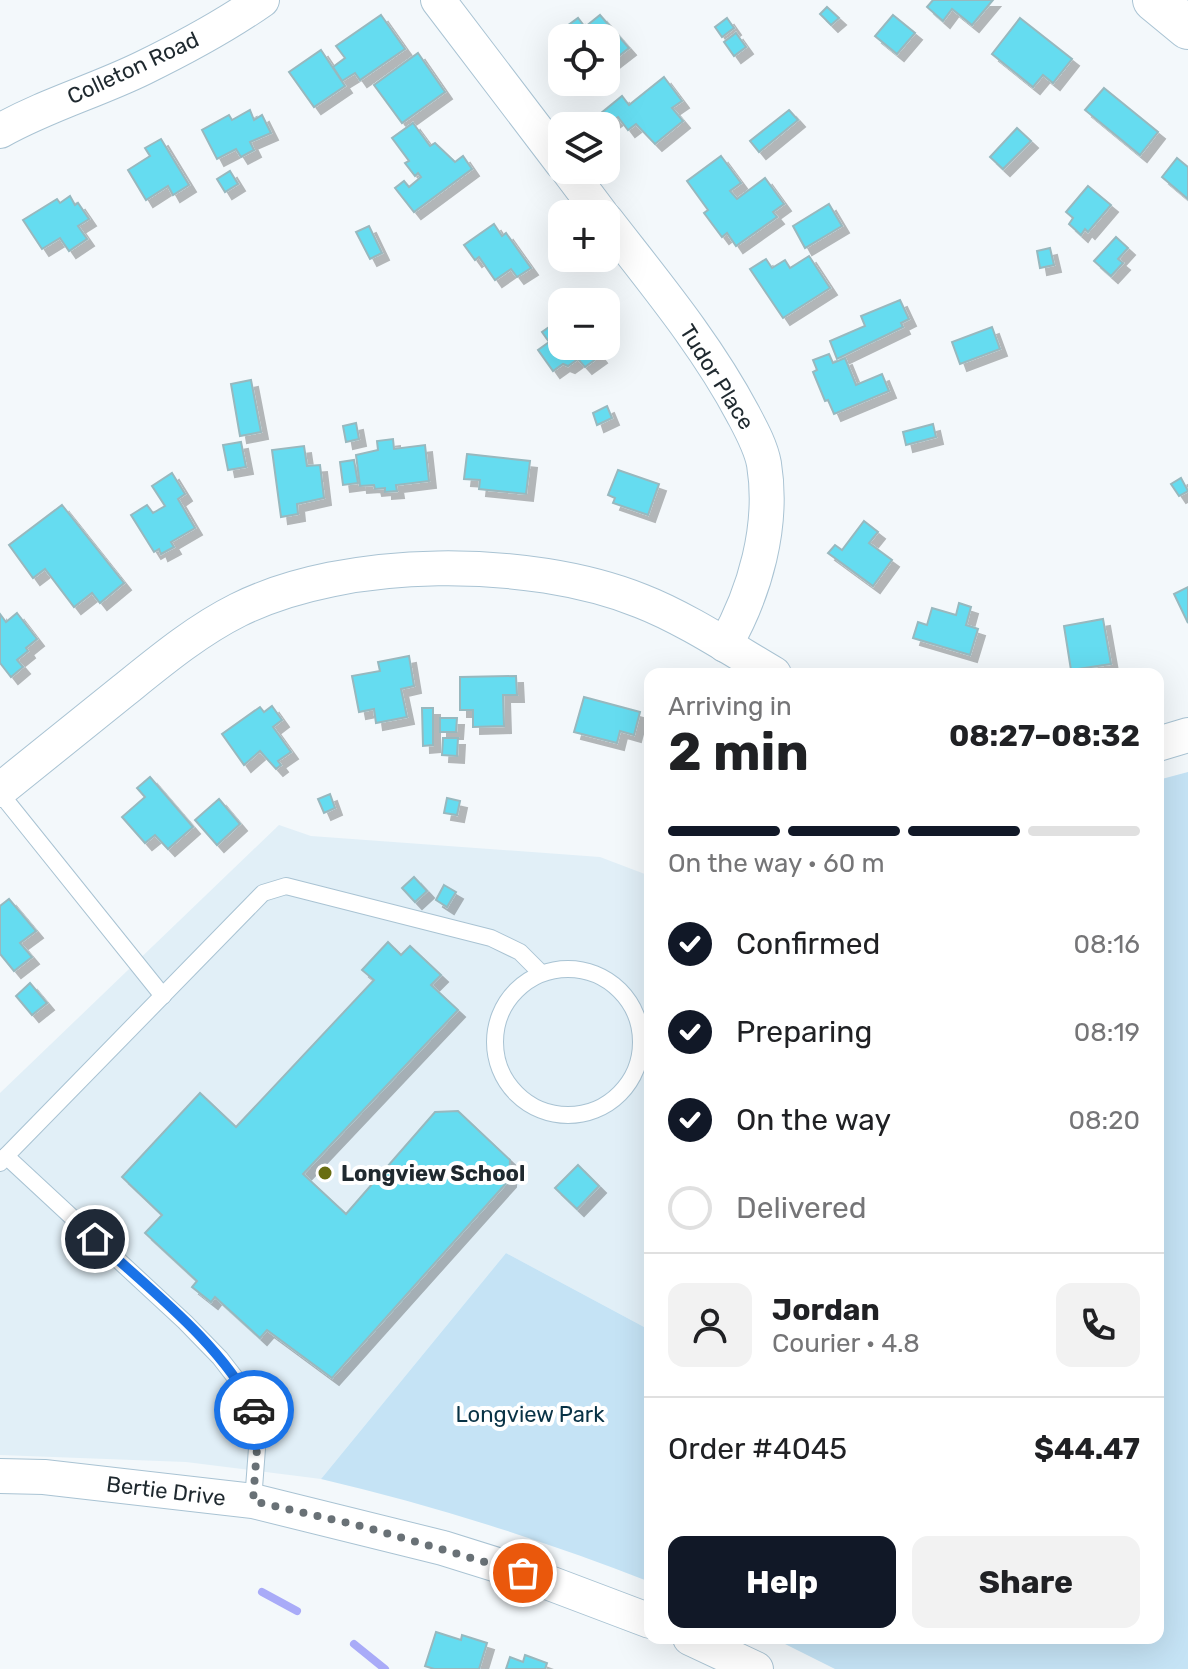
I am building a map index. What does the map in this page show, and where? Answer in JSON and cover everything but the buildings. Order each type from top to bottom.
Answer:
[{"type":"street","name":"Colleton Road","points":[[0,131],[31,113],[142,69],[229,23],[262,0]]},
{"type":"street","points":[[438,0],[548,145]]},
{"type":"street","points":[[1154,0],[1188,28]]},
{"type":"street","name":"Tudor Place","points":[[620,238],[728,385],[764,461],[767,501],[756,575],[741,616],[725,645]]},
{"type":"street","points":[[0,792],[196,635],[236,611],[277,593],[327,580],[403,569],[506,572],[562,579],[643,601],[764,668]]},
{"type":"street","points":[[1164,742],[1188,735]]},
{"type":"street","name":"Bertie Drive","points":[[0,1476],[44,1477],[253,1501],[443,1548],[523,1573],[644,1619]]},
{"type":"street","points":[[703,1644],[756,1669]]},
{"type":"lane","points":[[0,792],[163,996]]},
{"type":"lane","points":[[253,1501],[259,1422],[244,1389],[220,1358],[185,1322],[3,1159],[263,893],[286,886],[491,938],[520,952],[541,973]]},
{"type":"lane","points":[[565,968],[589,971],[610,981],[627,998],[638,1020],[641,1044],[637,1067],[631,1078],[607,1104],[584,1114],[560,1115],[536,1108],[516,1095],[498,1063],[495,1027],[504,1004],[520,985],[541,973],[565,968]]},
{"type":"shaded area","name":"Longview School","points":[[279,825],[311,836],[600,857],[644,874],[644,1327],[506,1253],[321,1479],[186,1462],[0,1455],[0,1093]]},
{"type":"green space","points":[[1188,772],[1188,1669],[835,1669],[785,1644],[1164,1644],[1164,778]]},
{"type":"green space","name":"Longview Park","points":[[506,1253],[644,1327],[644,1580],[487,1524],[321,1479]]},
{"type":"waterway","points":[[262,1592],[297,1611]]},
{"type":"waterway","points":[[354,1644],[385,1669]]},
{"type":"way so far","points":[[254,1410],[259,1422],[253,1501],[365,1527],[523,1573]]},
{"type":"place","name":"Longview School","points":[[325,1173]]},
{"type":"route","points":[[95,1239],[220,1358],[244,1389],[254,1410]]}]
